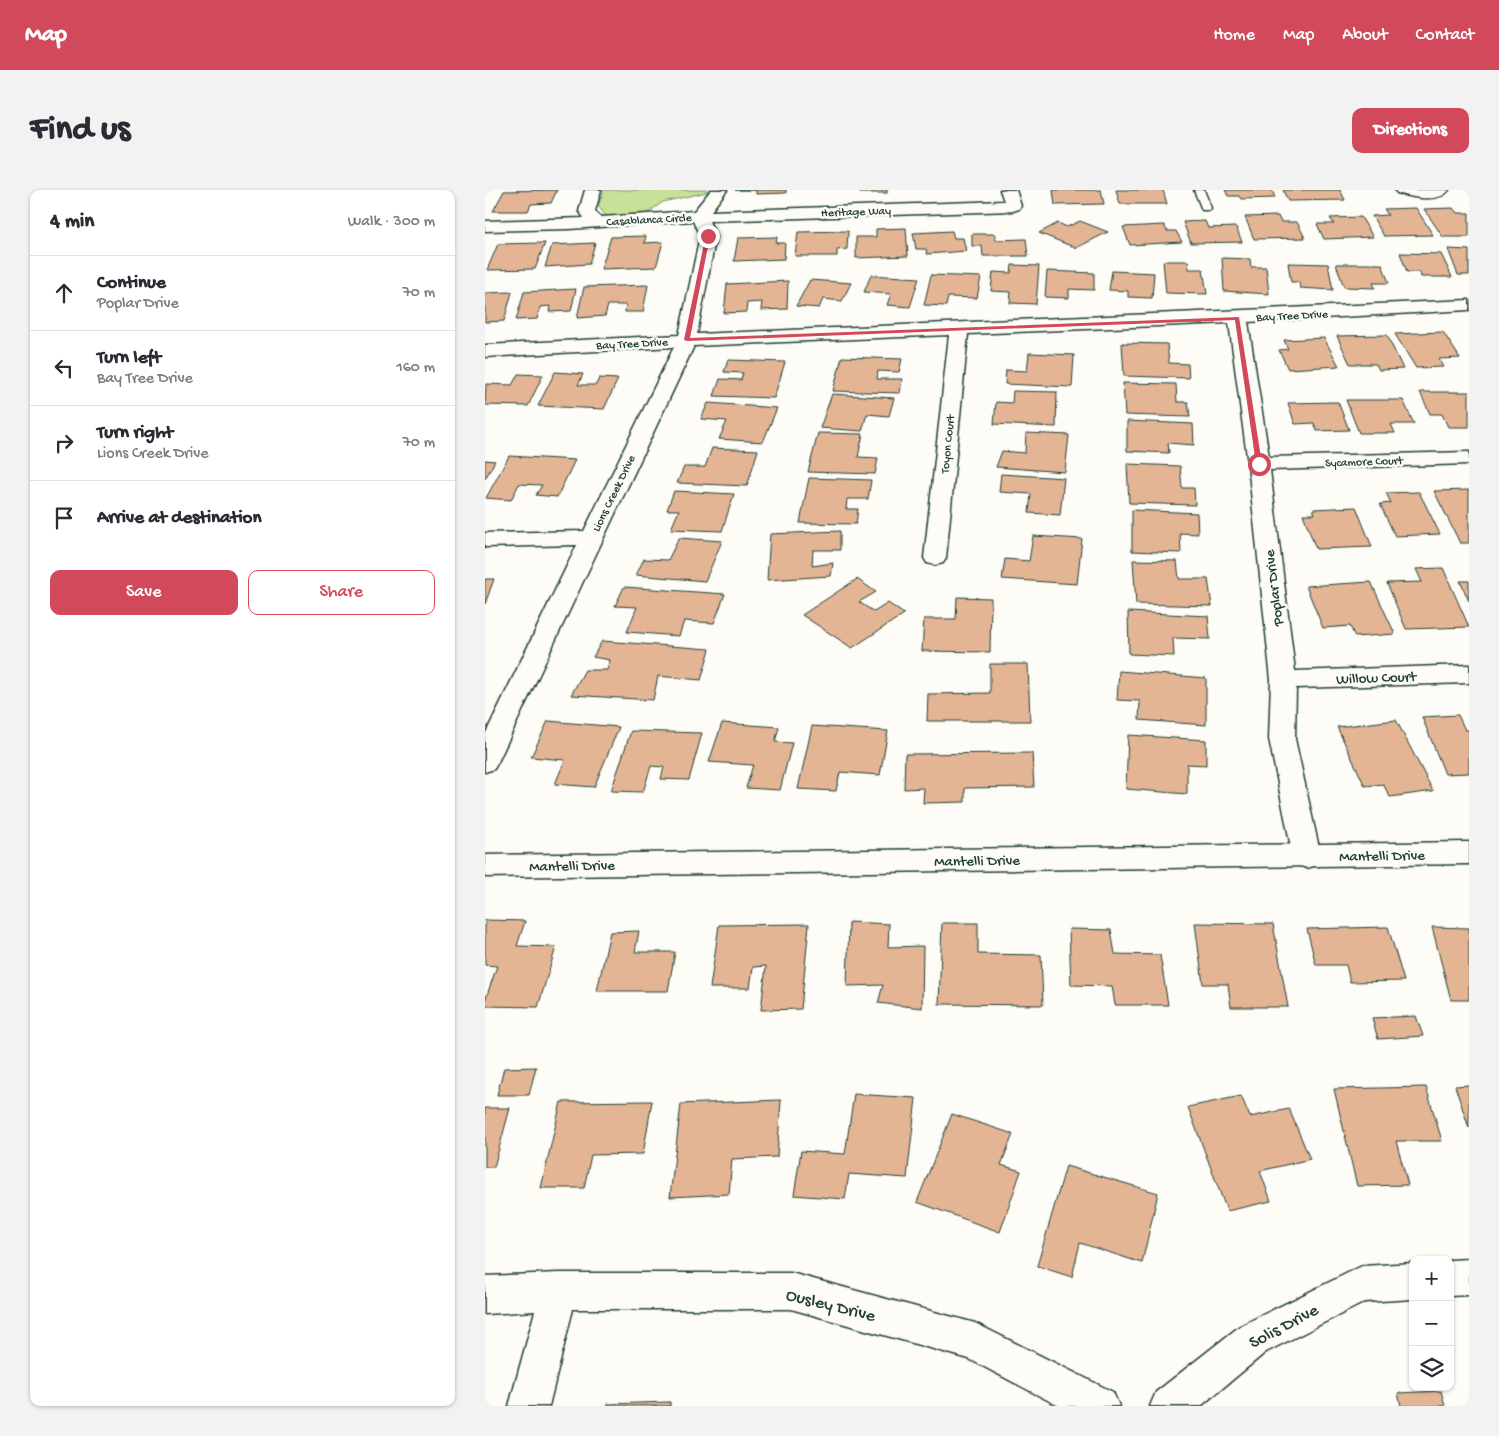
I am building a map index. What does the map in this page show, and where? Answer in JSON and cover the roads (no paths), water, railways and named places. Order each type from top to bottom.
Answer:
[{"type":"street","name":"Casablanca Circle","points":[[593,190],[587,211],[596,222]]},
{"type":"street","name":"Casablanca Circle","points":[[485,226],[699,216],[719,190]]},
{"type":"street","name":"Heritage Way","points":[[699,216],[1013,206],[1008,190]]},
{"type":"street","points":[[1403,190],[1413,193],[1433,193],[1441,190]]},
{"type":"street","name":"Lions Creek Drive","points":[[485,762],[687,340],[708,236],[699,216]]},
{"type":"street","name":"Bay Tree Drive","points":[[485,351],[687,340],[1237,318],[1469,306]]},
{"type":"street","name":"Poplar Drive","points":[[1237,318],[1259,464],[1284,680],[1282,739],[1307,857]]},
{"type":"street","name":"Toyon Court","points":[[935,558],[959,330]]},
{"type":"street","name":"Sycamore Court","points":[[1259,464],[1469,458]]},
{"type":"street","points":[[485,540],[592,538]]},
{"type":"street","name":"Willow Court","points":[[1284,680],[1469,674]]},
{"type":"street","name":"Mantelli Drive","points":[[485,866],[1307,857],[1469,853]]},
{"type":"street","points":[[1454,1278],[1469,1277]]},
{"type":"street","name":"Solis Drive","points":[[1170,1406],[1253,1339],[1362,1284],[1409,1281]]},
{"type":"street","points":[[529,1406],[559,1291]]},
{"type":"street","name":"Ousley Drive","points":[[485,1295],[559,1291],[791,1291],[975,1342],[1099,1406]]},
{"type":"lane","points":[[1199,190],[1206,208]]}]
